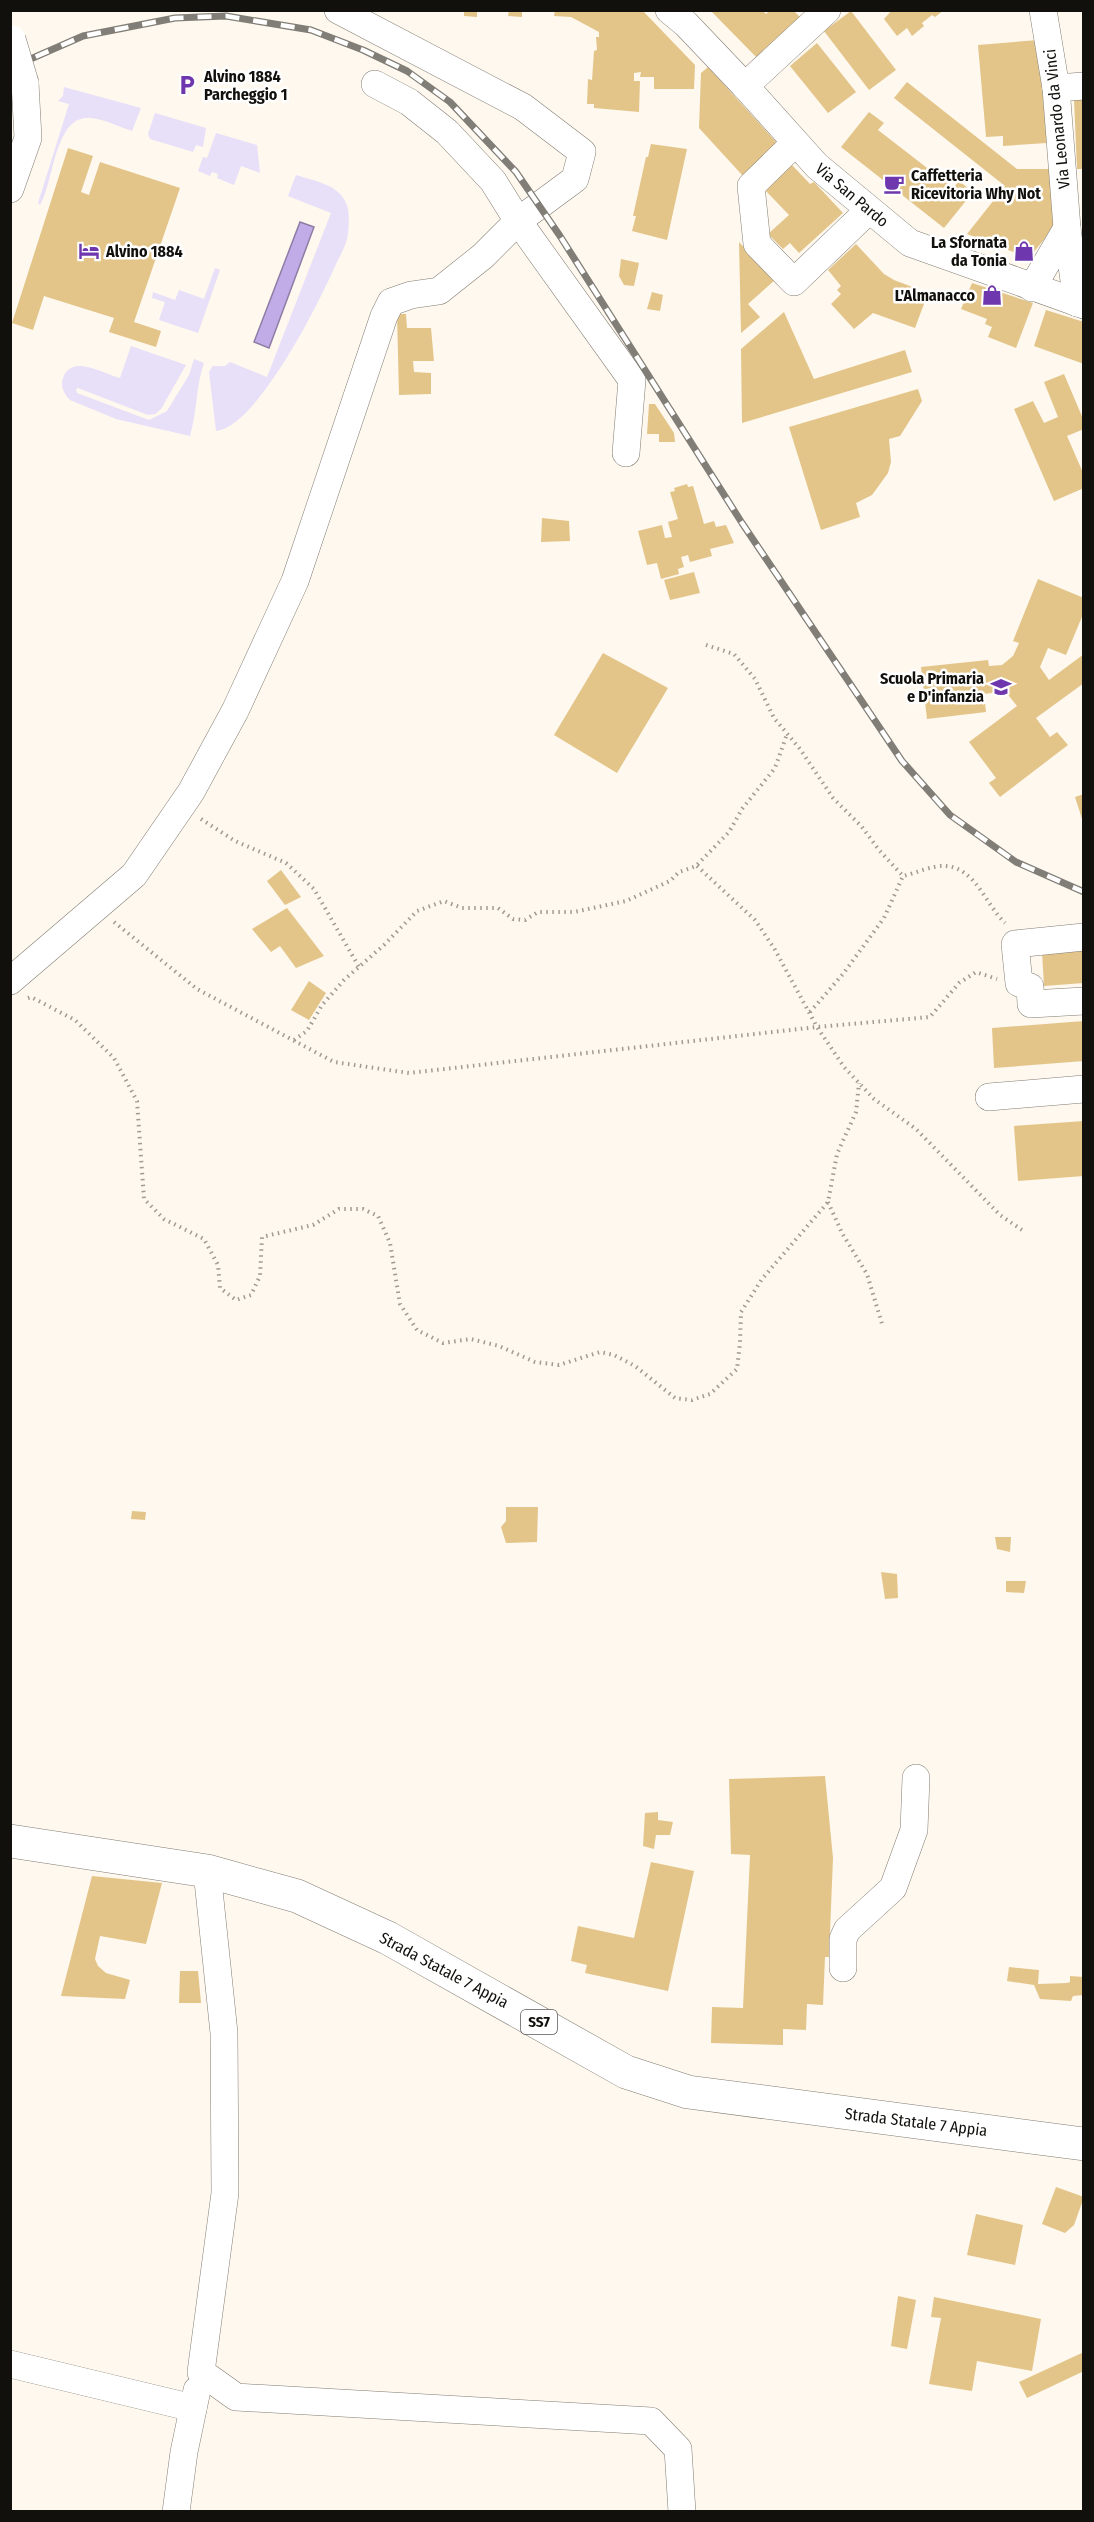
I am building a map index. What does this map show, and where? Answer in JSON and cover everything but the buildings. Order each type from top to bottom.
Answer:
[{"type":"main road","name":"Strada Statale 7 Appia","points":[[10,1841],[207,1871],[297,1896],[388,1938],[626,2072],[688,2092],[1083,2144]]},
{"type":"street","points":[[16,990],[102,903],[134,875],[184,801],[235,711],[295,581],[384,316],[391,302],[411,295],[439,291],[483,256],[518,221],[575,179],[582,152],[523,107],[338,10]]},
{"type":"street","name":"Via San Pardo","points":[[669,10],[686,24],[745,86],[817,166],[909,243],[1080,304]]},
{"type":"street","points":[[745,86],[827,10]]},
{"type":"street","name":"Via Leonardo da Vinci","points":[[1043,10],[1056,88],[1080,304]]},
{"type":"street","points":[[10,189],[28,138],[25,83],[11,37]]},
{"type":"street","points":[[375,84],[409,102],[447,132],[493,181],[518,221],[632,380],[626,453]]},
{"type":"street","points":[[1056,88],[1083,86]]},
{"type":"street","points":[[795,143],[751,186],[757,244],[794,282],[869,210]]},
{"type":"street","points":[[1032,288],[1074,245]]},
{"type":"street","points":[[1083,937],[1016,944],[1019,983],[1030,987],[1031,1004],[1083,1001]]},
{"type":"street","points":[[989,1097],[1083,1089]]},
{"type":"street","points":[[843,1968],[843,1939],[848,1930],[893,1888],[914,1830],[915,1778]]},
{"type":"street","points":[[176,2511],[184,2452],[201,2372],[225,2193],[224,2033],[207,1871]]},
{"type":"street","points":[[10,2364],[194,2408]]},
{"type":"street","points":[[201,2372],[236,2397],[651,2421],[678,2449],[682,2511]]},
{"type":"path","points":[[706,645],[734,654],[755,679],[774,718],[833,798],[862,827],[903,876]]},
{"type":"path","points":[[294,1041],[307,1031],[322,1005],[344,980],[384,945],[417,910],[444,901],[462,908],[498,908],[513,919],[525,920],[538,912],[574,912],[626,901],[670,881],[679,872],[696,866],[729,832],[742,809],[775,768],[787,734]]},
{"type":"path","points":[[184,801],[204,821],[235,841],[286,863],[314,889],[359,967]]},
{"type":"path","points":[[696,866],[755,920],[774,948],[817,1027],[844,1067],[874,1099],[916,1129],[1000,1215],[1025,1232]]},
{"type":"path","points":[[903,876],[946,866],[969,874],[995,914],[1024,943]]},
{"type":"path","points":[[809,1012],[843,974],[884,918],[903,876]]},
{"type":"path","points":[[102,903],[117,926],[197,989],[334,1062],[409,1073],[817,1027],[930,1017],[959,983],[976,972],[994,979],[1019,978]]},
{"type":"path","points":[[16,990],[75,1020],[114,1058],[137,1101],[144,1199],[164,1218],[204,1239],[218,1265],[220,1288],[236,1300],[251,1294],[260,1276],[262,1237],[313,1225],[339,1209],[363,1209],[378,1216],[390,1243],[400,1304],[417,1330],[443,1343],[471,1339],[499,1346],[535,1362],[559,1365],[600,1352],[615,1355],[635,1366],[675,1398],[692,1400],[710,1394],[737,1369],[741,1312],[762,1279],[828,1202],[837,1154],[856,1112],[859,1083]]},
{"type":"path","points":[[828,1202],[842,1233],[867,1274],[882,1324]]},
{"type":"shaded area","points":[[64,87],[141,108],[132,131],[107,121],[91,118],[79,120],[69,127],[62,138],[40,205],[38,203],[69,104],[58,101],[63,96]]},
{"type":"shaded area","points":[[155,113],[206,128],[203,147],[196,145],[193,152],[150,139],[148,134]]},
{"type":"shaded area","points":[[216,133],[257,145],[260,173],[241,166],[234,185],[217,178],[218,174],[212,172],[210,176],[198,171],[203,157],[207,158]]},
{"type":"shaded area","points":[[296,175],[325,184],[342,197],[349,215],[346,242],[328,282],[286,360],[250,408],[233,424],[216,431],[209,372],[213,366],[225,366],[230,362],[267,377],[331,213],[288,196]]},
{"type":"shaded area","points":[[300,222],[314,227],[269,348],[254,342]]},
{"type":"shaded area","points":[[215,268],[220,270],[198,333],[159,320],[165,302],[152,298],[153,292],[175,300],[179,290],[204,299]]},
{"type":"shaded area","points":[[131,346],[186,365],[161,409],[155,414],[148,415],[78,388],[77,393],[149,420],[167,411],[189,375],[194,359],[204,363],[190,436],[116,419],[70,400],[66,395],[62,381],[67,371],[73,367],[88,367],[120,378]]},
{"type":"railway","points":[[10,68],[83,36],[175,18],[226,16],[311,30],[363,50],[407,71],[450,102],[516,172],[560,236],[742,523],[902,761],[950,815],[1016,862],[1084,892]]},
{"type":"place","name":"Alvino 1884 Parcheggio 1","points":[[187,85]]},
{"type":"place","name":"Caffetteria Ricevitoria Why Not","points":[[894,184]]},
{"type":"place","name":"Alvino 1884","points":[[89,251]]},
{"type":"place","name":"La Sfornata da Tonia","points":[[1024,251]]},
{"type":"place","name":"L'Almanacco","points":[[992,295]]},
{"type":"place","name":"Scuola Primaria e D'infanzia","points":[[1001,687]]}]
